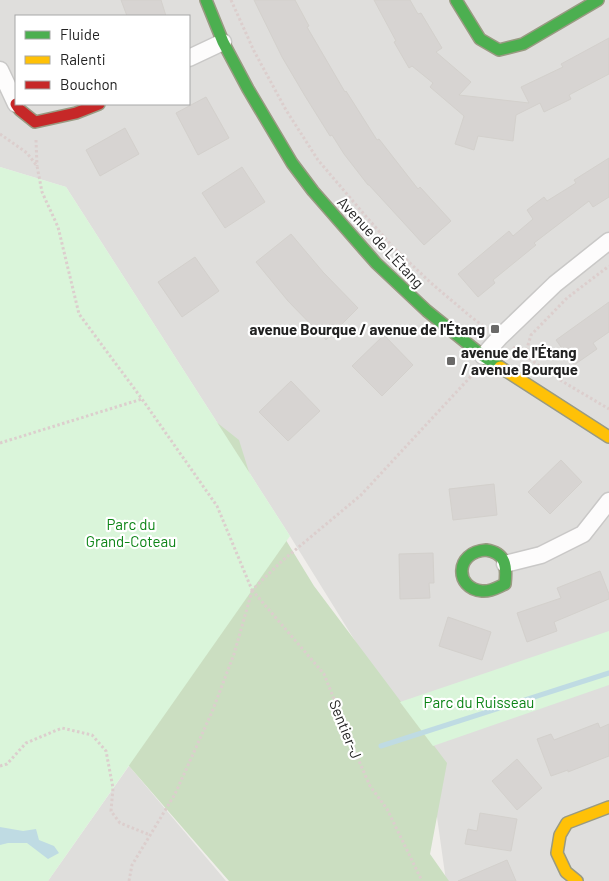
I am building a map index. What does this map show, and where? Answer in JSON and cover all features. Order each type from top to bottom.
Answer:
[{"type":"street","name":"Avenue de L'Étang","points":[[206,0],[223,42],[292,163],[376,263],[427,311],[483,356],[609,437]]},
{"type":"street","points":[[456,0],[480,39],[499,50],[523,44],[598,0]]},
{"type":"street","points":[[190,58],[223,42]]},
{"type":"street","points":[[0,70],[15,102]]},
{"type":"street","points":[[17,105],[35,122],[92,108],[97,105]]},
{"type":"street","points":[[483,356],[555,284],[609,242]]},
{"type":"street","points":[[505,564],[541,555],[583,534],[609,501]]},
{"type":"street","points":[[577,881],[566,872],[557,853],[560,835],[567,823],[609,807]]},
{"type":"path","points":[[231,0],[254,51],[286,110],[318,160],[393,247],[431,283],[483,326]]},
{"type":"path","name":"Sentier-J","points":[[35,122],[37,166],[42,192],[58,227],[79,314],[142,398],[217,506],[252,590],[324,674],[370,786],[387,810],[422,881]]},
{"type":"path","points":[[0,134],[26,153],[37,166]]},
{"type":"path","points":[[609,266],[567,298],[531,335],[525,355],[554,376],[609,409]]},
{"type":"path","points":[[129,881],[132,865],[175,794],[212,712],[234,654],[252,590],[282,561],[361,495],[476,371],[483,356]]},
{"type":"path","points":[[0,443],[142,398]]},
{"type":"path","points":[[0,766],[7,764],[26,743],[62,728],[92,735],[106,752],[113,788],[111,810],[120,823],[150,836]]},
{"type":"shaded area","points":[[0,0],[609,0],[609,881],[446,881],[429,760],[290,536],[66,187],[0,167]]},
{"type":"shaded area","points":[[129,766],[226,881],[48,881]]},
{"type":"green space","name":"Parc du Grand-Coteau","points":[[0,167],[66,187],[290,536],[48,881],[0,881]]},
{"type":"green space","points":[[0,251],[239,440],[254,488],[314,586],[447,763],[430,854],[449,881],[229,881],[129,766],[80,698]]},
{"type":"green space","name":"Parc du Ruisseau","points":[[609,631],[609,685],[433,746],[400,702]]},
{"type":"water","points":[[0,827],[23,831],[36,829],[39,840],[54,846],[59,853],[48,859],[27,843],[0,845]]},
{"type":"building","points":[[121,0],[161,0],[166,15],[127,15]]},
{"type":"building","points":[[254,0],[295,0],[309,26],[307,27],[345,92],[377,140],[379,139],[418,189],[420,187],[451,221],[424,245],[368,185],[332,135],[330,136],[282,57]]},
{"type":"building","points":[[374,0],[410,0],[418,14],[421,13],[442,48],[436,52],[471,82],[459,95],[529,103],[521,87],[563,67],[561,64],[609,38],[609,74],[569,95],[571,99],[544,112],[540,103],[516,115],[513,141],[478,136],[474,150],[455,144],[464,116],[430,87],[433,83],[412,66],[409,68]]},
{"type":"building","points":[[206,97],[229,138],[198,155],[176,113]]},
{"type":"building","points":[[125,128],[139,154],[100,176],[86,150]]},
{"type":"building","points":[[609,158],[609,197],[593,207],[589,201],[534,243],[536,245],[493,280],[495,283],[478,297],[458,274],[509,231],[513,236],[533,219],[527,210],[544,197],[547,201],[576,183],[574,180]]},
{"type":"building","points":[[242,167],[265,202],[225,228],[202,193]]},
{"type":"building","points":[[291,234],[323,272],[358,308],[326,340],[288,301],[256,262]]},
{"type":"building","points":[[195,257],[219,291],[182,317],[158,282]]},
{"type":"building","points":[[609,302],[609,332],[593,343],[597,349],[574,365],[556,340]]},
{"type":"building","points":[[384,335],[413,365],[382,396],[352,366]]},
{"type":"building","points":[[291,381],[320,411],[288,441],[259,412]]},
{"type":"building","points":[[561,460],[582,482],[550,514],[528,492]]},
{"type":"building","points":[[494,484],[497,515],[453,520],[449,489]]},
{"type":"building","points":[[433,553],[434,583],[429,583],[430,598],[400,599],[399,554]]},
{"type":"building","points":[[600,571],[609,594],[609,599],[554,622],[557,631],[527,642],[517,613],[561,598],[557,588]]},
{"type":"building","points":[[448,617],[491,632],[482,660],[439,646]]},
{"type":"building","points":[[598,723],[600,728],[609,724],[609,756],[568,772],[568,770],[551,776],[537,739],[551,734],[554,740]]},
{"type":"building","points":[[517,759],[542,788],[517,810],[492,781]]},
{"type":"building","points":[[480,813],[517,819],[511,851],[465,844],[468,829],[477,831]]},
{"type":"building","points":[[507,860],[516,881],[458,881]]},
{"type":"waterway","points":[[381,746],[609,673]]},
{"type":"traffic: fast","points":[[206,0],[223,42],[248,89],[292,163],[313,191],[376,263],[427,311],[483,356],[500,367]]},
{"type":"traffic: fast","points":[[456,0],[480,39],[499,50],[523,44],[598,0]]},
{"type":"traffic: fast","points":[[486,550],[498,554],[504,561],[506,572],[505,584],[491,590],[482,591],[473,589],[467,584],[463,578],[462,570],[468,557],[476,552],[486,550]]},
{"type":"traffic: slow","points":[[500,367],[609,437]]},
{"type":"traffic: slow","points":[[577,881],[566,872],[557,853],[560,835],[567,823],[609,807]]},
{"type":"traffic: jam","points":[[17,105],[35,122],[76,113],[96,105]]},
{"type":"place","name":"avenue Bourque / avenue de l'Étang","points":[[495,329]]},
{"type":"place","name":"avenue de l'Étang / avenue Bourque","points":[[451,361]]}]
